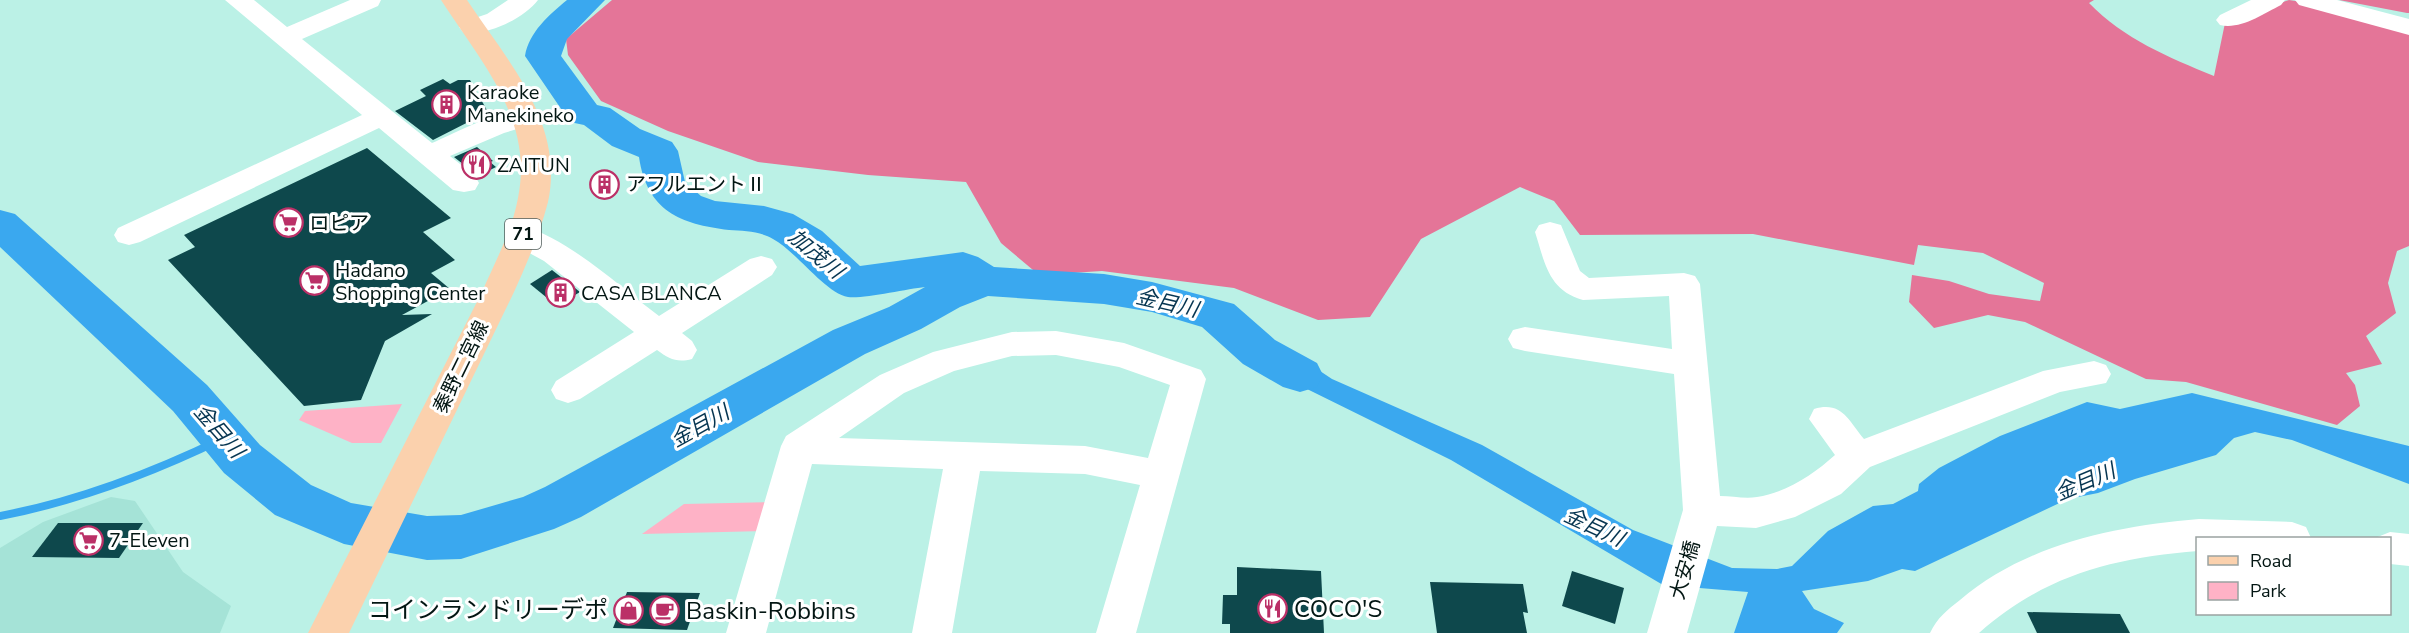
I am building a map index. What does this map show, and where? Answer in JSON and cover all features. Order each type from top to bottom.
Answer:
[{"type":"main road","name":"秦野二宮線","points":[[331,626],[498,291],[522,236],[533,202],[537,181],[534,137],[527,117],[521,102],[454,0]]},
{"type":"street","points":[[238,0],[464,183]]},
{"type":"street","points":[[472,27],[496,19],[525,0]]},
{"type":"street","points":[[2229,20],[2272,0]]},
{"type":"street","points":[[2308,0],[2409,27]]},
{"type":"street","points":[[285,37],[369,1]]},
{"type":"street","points":[[129,235],[380,117]]},
{"type":"street","points":[[428,155],[494,127],[527,117]]},
{"type":"street","points":[[1550,232],[1566,277],[1582,289],[1684,284],[1701,515],[1756,513],[1782,506],[1828,484],[1857,457],[2055,380],[2094,374]]},
{"type":"street","points":[[522,236],[555,254],[669,342]]},
{"type":"street","points":[[587,383],[669,342],[761,267]]},
{"type":"street","points":[[1547,335],[1690,364]]},
{"type":"street","points":[[746,633],[799,446],[892,384],[945,361],[1012,344],[1056,343],[1124,356],[1189,379],[1116,633]]},
{"type":"street","points":[[1827,419],[1857,457]]},
{"type":"street","points":[[799,446],[818,451],[1085,460],[1161,475]]},
{"type":"street","points":[[932,633],[964,455]]},
{"type":"street","name":"大安橋","points":[[1669,627],[1701,515]]},
{"type":"street","points":[[1950,633],[2003,591],[2056,561],[2105,546],[2180,536],[2250,534],[2282,537]]},
{"type":"street","points":[[2391,548],[2409,550]]},
{"type":"shaded area","points":[[612,0],[2094,0],[2089,3],[2132,37],[2163,54],[2214,76],[2225,23],[2289,0],[2314,4],[2409,30],[2409,246],[2397,251],[2388,283],[2396,313],[2366,336],[2382,364],[2346,373],[2355,385],[2360,406],[2337,425],[2186,382],[2146,379],[2025,322],[1988,315],[1934,328],[1909,302],[1912,275],[1949,281],[1989,294],[2040,301],[2044,283],[1983,253],[1918,245],[1914,265],[1753,234],[1580,235],[1554,201],[1520,187],[1421,239],[1370,317],[1318,320],[1234,288],[1102,271],[1039,275],[1001,243],[966,182],[868,175],[758,162],[668,131],[601,101],[568,55],[566,39]]},
{"type":"shaded area","points":[[2339,0],[2409,0],[2409,13],[2407,13]]},
{"type":"shaded area","points":[[111,497],[135,501],[183,572],[231,606],[220,633],[0,633],[0,548],[43,522]]},
{"type":"green space","points":[[402,404],[381,443],[352,443],[299,420],[305,411]]},
{"type":"green space","points":[[773,502],[765,531],[642,534],[684,504]]},
{"type":"water","points":[[1242,341],[1311,365],[1332,379],[1482,445],[1633,530],[1732,568],[1777,569],[1792,566],[1828,531],[1873,506],[1893,504],[1918,491],[1919,484],[1939,468],[2000,436],[2087,402],[2120,409],[2192,393],[2409,446],[2409,484],[2292,440],[2255,432],[2234,438],[2216,455],[2135,479],[2098,493],[2068,499],[1915,571],[1902,569],[1868,581],[1802,591],[1814,609],[1844,623],[1837,633],[1734,633],[1748,592],[1663,585],[1451,460],[1250,361]]},
{"type":"building","name":"Karaoke Manekineko","points":[[443,79],[450,84],[458,80],[470,80],[488,112],[433,140],[395,111],[426,96],[420,90]]},
{"type":"building","name":"ZAITUN","points":[[477,147],[493,161],[490,162],[496,167],[478,176],[454,157]]},
{"type":"building","name":"Hadano Shopping Center","points":[[367,148],[451,218],[423,232],[455,260],[431,273],[450,289],[402,315],[432,314],[385,341],[361,400],[304,406],[168,260],[195,247],[184,235]]},
{"type":"building","name":"CASA BLANCA","points":[[552,270],[580,292],[557,306],[530,284]]},
{"type":"building","name":"7-Eleven","points":[[58,523],[143,523],[119,558],[32,557]]},
{"type":"building","name":"COCO'S","points":[[1237,567],[1321,571],[1324,633],[1230,633],[1230,624],[1222,624],[1223,595],[1237,595]]},
{"type":"building","points":[[1572,571],[1624,588],[1615,624],[1562,606]]},
{"type":"building","points":[[1430,582],[1523,584],[1528,613],[1523,612],[1527,633],[1437,633]]},
{"type":"building","points":[[627,592],[700,593],[687,630],[613,628]]},
{"type":"building","points":[[2027,612],[2120,614],[2130,633],[2037,633]]},
{"type":"waterway","name":"加茂川","points":[[588,0],[553,32],[544,48],[543,56],[584,114],[596,117],[626,137],[658,151],[665,183],[674,197],[686,206],[715,214],[764,220],[787,228],[816,249],[850,282],[963,267],[980,278]]},
{"type":"waterway","name":"金目川","points":[[0,224],[190,398],[242,459],[293,500],[344,523],[427,538],[461,537],[536,514],[563,502],[849,342],[905,318],[944,296],[985,281],[1104,289],[1152,297],[1218,315],[1259,352],[1300,375]]},
{"type":"waterway","points":[[0,516],[87,494],[170,463],[224,438]]},
{"type":"place","name":"Karaoke Manekineko","points":[[446,104]]},
{"type":"place","name":"ZAITUN","points":[[476,165]]},
{"type":"place","name":"アフルエントⅡ","points":[[605,184]]},
{"type":"place","name":"ロピア","points":[[288,223]]},
{"type":"place","name":"Hadano Shopping Center","points":[[314,281]]},
{"type":"place","name":"CASA BLANCA","points":[[560,293]]},
{"type":"place","name":"7-Eleven","points":[[88,540]]},
{"type":"place","name":"COCO'S","points":[[1273,609]]},
{"type":"place","name":"コインランドリーデポ","points":[[629,610]]},
{"type":"place","name":"Baskin-Robbins","points":[[665,611]]}]
